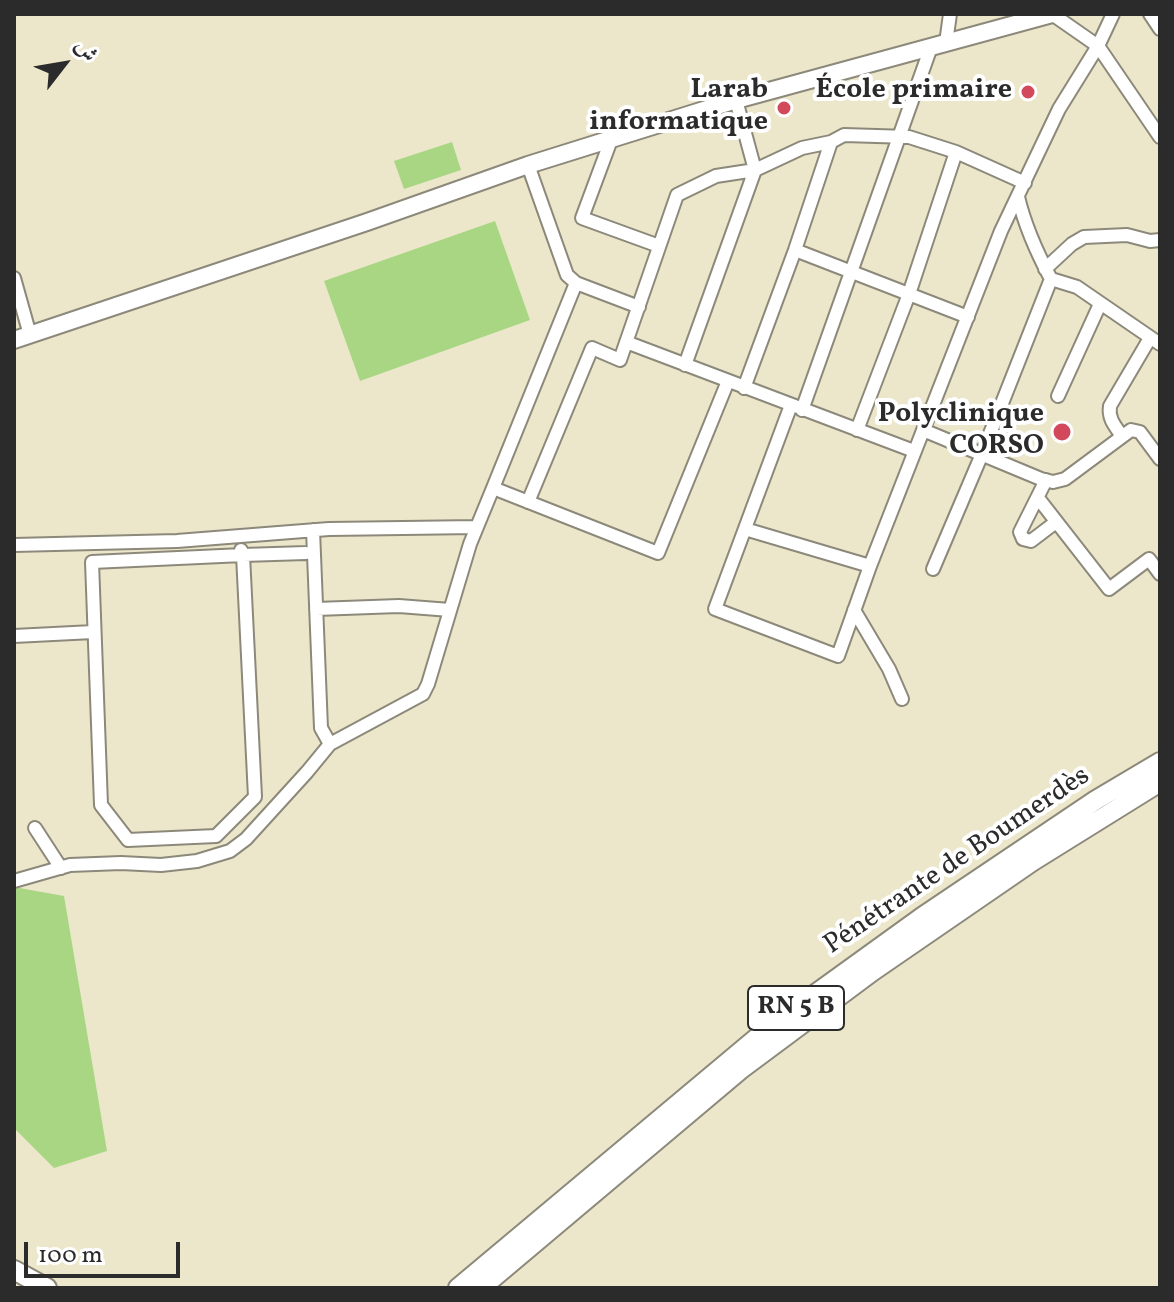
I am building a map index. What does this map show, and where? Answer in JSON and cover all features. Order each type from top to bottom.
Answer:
[{"type":"highway","name":"Pénétrante de Boumerdès","points":[[465,1287],[771,1026],[922,917],[1096,800],[1160,762]]},
{"type":"highway","name":"Pénétrante de Boumerdès","points":[[465,1287],[537,1240],[740,1070],[873,971],[1033,861],[1160,782]]},
{"type":"highway","points":[[493,1288],[524,1262],[537,1240]]},
{"type":"highway","points":[[14,1270],[47,1288]]},
{"type":"highway","points":[[14,1284],[21,1288]]},
{"type":"main road","points":[[22,338],[528,165],[736,100],[938,45],[1008,20],[1052,14]]},
{"type":"street","points":[[950,14],[715,609],[838,656],[914,451],[1001,231],[1059,109],[1098,46],[1113,14]]},
{"type":"street","points":[[1052,14],[1098,46],[1160,137]]},
{"type":"street","points":[[1150,14],[1160,29]]},
{"type":"street","points":[[685,365],[755,170],[736,100]]},
{"type":"street","points":[[528,502],[592,348],[620,360],[677,195],[716,176],[755,170],[802,148],[831,142],[844,135],[909,137],[956,152],[1025,183]]},
{"type":"street","points":[[611,140],[582,218],[659,246]]},
{"type":"street","points":[[744,388],[831,142]]},
{"type":"street","points":[[857,430],[909,294],[956,152]]},
{"type":"street","points":[[528,165],[567,275],[576,283],[639,307]]},
{"type":"street","points":[[1018,197],[1048,274],[1077,287],[1155,341],[1110,406],[1108,414],[1122,436]]},
{"type":"street","points":[[933,569],[982,454],[1048,274],[1072,244],[1084,237],[1127,235],[1150,241],[1160,240]]},
{"type":"street","points":[[795,250],[968,317]]},
{"type":"street","points":[[14,278],[22,338]]},
{"type":"street","points":[[14,881],[70,865],[161,865],[197,861],[230,851],[246,839],[330,744],[423,694],[470,544],[576,283]]},
{"type":"street","points":[[1058,396],[1100,304]]},
{"type":"street","points":[[626,342],[914,451]]},
{"type":"street","points":[[493,488],[658,553],[728,381]]},
{"type":"street","points":[[923,430],[1053,482],[1065,479],[1131,430],[1140,432],[1160,459]]},
{"type":"street","points":[[1046,480],[1020,532],[1023,539],[1031,541],[1056,522]]},
{"type":"street","points":[[1038,498],[1109,589],[1149,559],[1160,574]]},
{"type":"street","points":[[14,545],[177,541],[313,530],[477,527]]},
{"type":"street","points":[[745,529],[870,566]]},
{"type":"street","points":[[313,530],[321,728],[330,744]]},
{"type":"street","points":[[88,544],[92,562],[101,805],[128,840],[216,836],[255,797],[243,555],[237,536]]},
{"type":"street","points":[[92,562],[306,553]]},
{"type":"street","points":[[316,609],[399,606],[450,610]]},
{"type":"street","points":[[854,610],[889,669],[902,699]]},
{"type":"street","points":[[14,636],[93,632]]},
{"type":"street","points":[[35,828],[61,868]]},
{"type":"green space","points":[[452,142],[461,170],[404,189],[394,161]]},
{"type":"green space","points":[[495,221],[530,320],[360,381],[324,281]]},
{"type":"green space","points":[[14,887],[64,896],[107,1151],[54,1168],[14,1128]]},
{"type":"place","name":"École primaire","points":[[1028,92]]},
{"type":"place","name":"Larab informatique","points":[[784,108]]},
{"type":"place","name":"Polyclinique CORSO","points":[[1062,432]]}]
